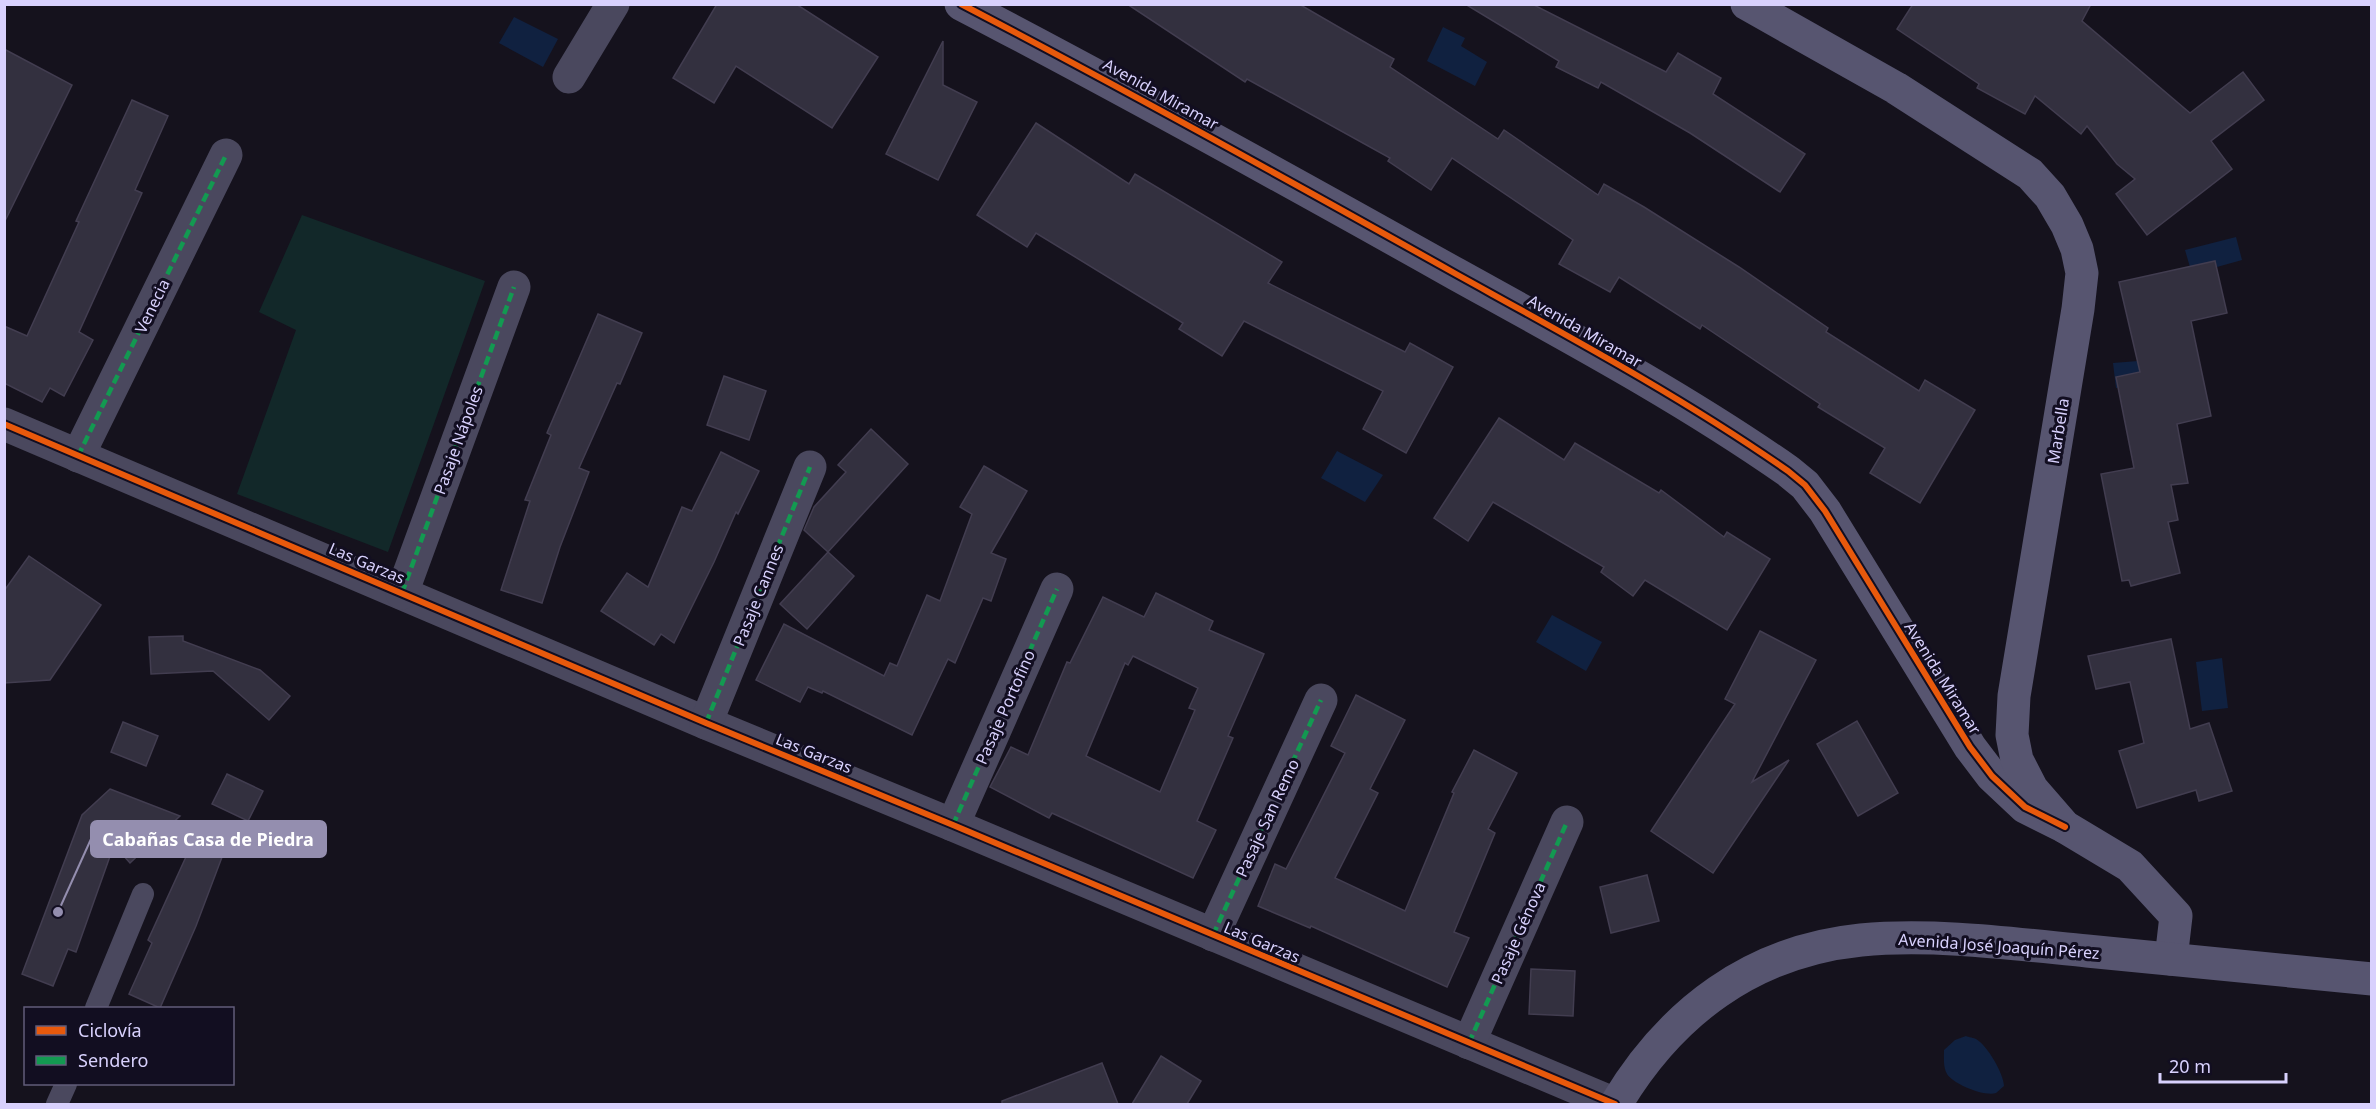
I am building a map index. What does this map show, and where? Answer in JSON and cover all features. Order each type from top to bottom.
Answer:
[{"type":"street","points":[[569,77],[613,4]]},
{"type":"street","name":"Avenida Miramar","points":[[961,4],[1269,169],[1616,364],[1788,471],[1805,485],[1825,511],[1948,714],[1992,776],[2025,807],[2065,827]]},
{"type":"street","name":"Marbella","points":[[1748,4],[1896,88],[2031,174],[2050,196],[2067,225],[2077,249],[2082,273],[2014,696],[2012,735],[2017,760],[2032,789],[2065,827],[2130,866],[2176,916],[2171,959]]},
{"type":"street","name":"Venecia","points":[[78,456],[226,155]]},
{"type":"street","name":"Pasaje Nápoles","points":[[402,593],[514,287]]},
{"type":"street","name":"Las Garzas","points":[[4,424],[706,723],[1615,1104]]},
{"type":"street","name":"Pasaje Cannes","points":[[706,723],[810,467]]},
{"type":"street","name":"Pasaje Portofino","points":[[953,825],[1058,590]]},
{"type":"street","name":"Pasaje San Remo","points":[[1213,935],[1321,700]]},
{"type":"street","name":"Pasaje Génova","points":[[1469,1043],[1567,822]]},
{"type":"street","name":"Avenida José Joaquín Pérez","points":[[1615,1104],[1647,1057],[1687,1015],[1710,997],[1742,977],[1783,957],[1809,949],[1863,940],[1984,941],[2372,979]]},
{"type":"lane","points":[[96,1007],[143,894]]},
{"type":"lane","points":[[57,1104],[65,1085]]},
{"type":"green space","points":[[302,215],[485,281],[388,552],[237,494],[296,330],[259,312]]},
{"type":"water","points":[[514,17],[558,39],[543,67],[499,43]]},
{"type":"water","points":[[1443,27],[1465,38],[1461,46],[1487,62],[1475,86],[1427,61]]},
{"type":"water","points":[[2236,237],[2242,260],[2192,274],[2185,250]]},
{"type":"water","points":[[2163,359],[2166,384],[2116,388],[2113,363]]},
{"type":"water","points":[[1337,451],[1383,475],[1365,502],[1321,478]]},
{"type":"water","points":[[1552,615],[1602,642],[1586,671],[1536,642]]},
{"type":"water","points":[[2222,658],[2228,708],[2202,711],[2196,662]]},
{"type":"water","points":[[1966,1036],[1980,1042],[1998,1067],[2004,1086],[1996,1093],[1970,1089],[1947,1074],[1944,1065],[1944,1050],[1955,1040]]},
{"type":"building","points":[[717,4],[796,4],[878,57],[832,128],[736,66],[714,103],[673,78]]},
{"type":"building","points":[[1127,4],[1299,4],[1394,59],[1390,67],[1498,139],[1504,130],[1598,195],[1604,184],[1739,267],[1828,328],[1826,332],[1919,391],[1925,380],[1975,410],[1920,503],[1870,473],[1885,448],[1818,407],[1820,404],[1702,325],[1700,329],[1619,277],[1610,292],[1559,264],[1573,240],[1452,158],[1431,190],[1388,161],[1390,158],[1247,79],[1245,82]]},
{"type":"building","points":[[1465,4],[1532,4],[1666,72],[1678,53],[1721,78],[1713,94],[1805,154],[1780,192],[1690,133],[1601,82],[1598,88],[1556,67],[1559,61]]},
{"type":"building","points":[[1913,4],[2091,4],[2082,21],[2190,113],[2243,72],[2264,100],[2211,141],[2232,169],[2147,235],[2116,194],[2135,179],[2117,164],[2087,126],[2081,134],[2035,96],[2025,114],[1977,88],[1979,84],[1897,29]]},
{"type":"building","points":[[943,41],[943,85],[977,102],[938,180],[886,154]]},
{"type":"building","points":[[4,49],[72,85],[4,223]]},
{"type":"building","points":[[132,100],[168,116],[135,190],[142,193],[79,332],[93,340],[64,396],[50,388],[42,402],[4,383],[4,326],[27,336],[79,222],[76,221]]},
{"type":"building","points":[[1036,123],[1129,184],[1135,174],[1282,262],[1268,283],[1405,352],[1410,343],[1453,367],[1406,453],[1363,429],[1383,391],[1244,321],[1222,356],[1179,329],[1183,323],[1036,233],[1027,247],[977,215]]},
{"type":"building","points":[[2215,261],[2227,313],[2191,321],[2211,416],[2177,424],[2188,483],[2171,485],[2178,520],[2168,522],[2180,573],[2131,586],[2129,580],[2122,581],[2101,474],[2134,468],[2116,377],[2140,372],[2119,282]]},
{"type":"building","points":[[598,314],[642,333],[579,468],[589,472],[560,547],[542,603],[501,590],[530,501],[525,500],[551,435],[547,433]]},
{"type":"building","points":[[724,376],[766,391],[749,440],[707,425]]},
{"type":"building","points":[[1499,418],[1564,460],[1575,443],[1659,493],[1661,490],[1724,537],[1727,532],[1770,559],[1727,630],[1645,580],[1633,596],[1601,572],[1604,567],[1493,502],[1468,541],[1434,518]]},
{"type":"building","points":[[871,429],[908,464],[828,552],[804,530],[814,507],[846,472],[838,465]]},
{"type":"building","points":[[721,452],[759,471],[738,514],[736,512],[674,643],[661,634],[654,645],[601,611],[627,573],[648,587],[682,507],[692,511]]},
{"type":"building","points":[[984,466],[1027,491],[991,553],[1006,559],[991,601],[983,598],[955,663],[948,659],[912,735],[823,691],[822,693],[808,687],[800,702],[756,680],[784,624],[884,676],[890,663],[897,666],[927,595],[940,601],[972,514],[960,507]]},
{"type":"building","points":[[828,552],[854,576],[807,629],[780,604]]},
{"type":"building","points":[[29,556],[101,605],[50,680],[4,683],[4,591]]},
{"type":"building","points":[[1156,593],[1213,621],[1209,630],[1264,654],[1228,736],[1233,738],[1197,821],[1216,830],[1193,878],[1052,813],[1049,818],[990,787],[1011,747],[1028,755],[1067,662],[1070,663],[1103,597],[1144,617]],"holes":[[[1133,656],[1198,688],[1189,708],[1195,710],[1160,792],[1086,756],[1125,663],[1128,665]]]},
{"type":"building","points":[[1760,631],[1816,660],[1752,782],[1789,760],[1713,873],[1651,831],[1735,704],[1725,699]]},
{"type":"building","points":[[183,636],[183,641],[260,670],[290,696],[269,720],[213,671],[151,674],[149,637]]},
{"type":"building","points":[[2171,639],[2190,729],[2209,723],[2232,791],[2199,801],[2196,790],[2137,808],[2119,751],[2144,743],[2130,682],[2096,689],[2088,656]]},
{"type":"building","points":[[1356,695],[1405,720],[1370,789],[1378,793],[1335,878],[1405,911],[1454,793],[1452,792],[1474,750],[1517,773],[1488,829],[1495,833],[1454,932],[1469,938],[1447,987],[1311,926],[1310,928],[1258,906],[1275,864],[1286,869],[1345,753],[1331,746]]},
{"type":"building","points":[[1857,721],[1898,793],[1858,816],[1817,744]]},
{"type":"building","points":[[123,722],[158,736],[146,766],[111,752]]},
{"type":"building","points":[[227,774],[263,791],[248,821],[212,804]]},
{"type":"building","points":[[110,789],[180,816],[130,863],[114,845],[76,952],[68,949],[53,986],[22,974],[82,815]]},
{"type":"building","points":[[201,824],[230,836],[196,926],[160,1007],[129,994],[152,943],[148,940]]},
{"type":"building","points":[[1647,875],[1659,921],[1611,933],[1600,887]]},
{"type":"building","points":[[1531,969],[1575,971],[1573,1016],[1529,1014]]},
{"type":"building","points":[[1161,1056],[1201,1081],[1187,1104],[1132,1104]]},
{"type":"building","points":[[1102,1063],[1118,1104],[1002,1104],[1002,1101]]},
{"type":"marked path","points":[[78,456],[226,155]]},
{"type":"marked path","points":[[402,593],[514,287]]},
{"type":"marked path","points":[[706,723],[810,467]]},
{"type":"marked path","points":[[953,825],[1057,589]]},
{"type":"marked path","points":[[1213,935],[1321,700]]},
{"type":"marked path","points":[[1469,1043],[1567,822]]},
{"type":"cycle path","points":[[961,4],[1210,137],[1582,344],[1666,392],[1788,471],[1805,485],[1825,511],[1970,747],[1992,776],[2025,807],[2065,827]]},
{"type":"cycle path","points":[[4,424],[706,723],[1615,1104]]},
{"type":"place","name":"Cabañas Casa de Piedra","points":[[58,912]]}]
